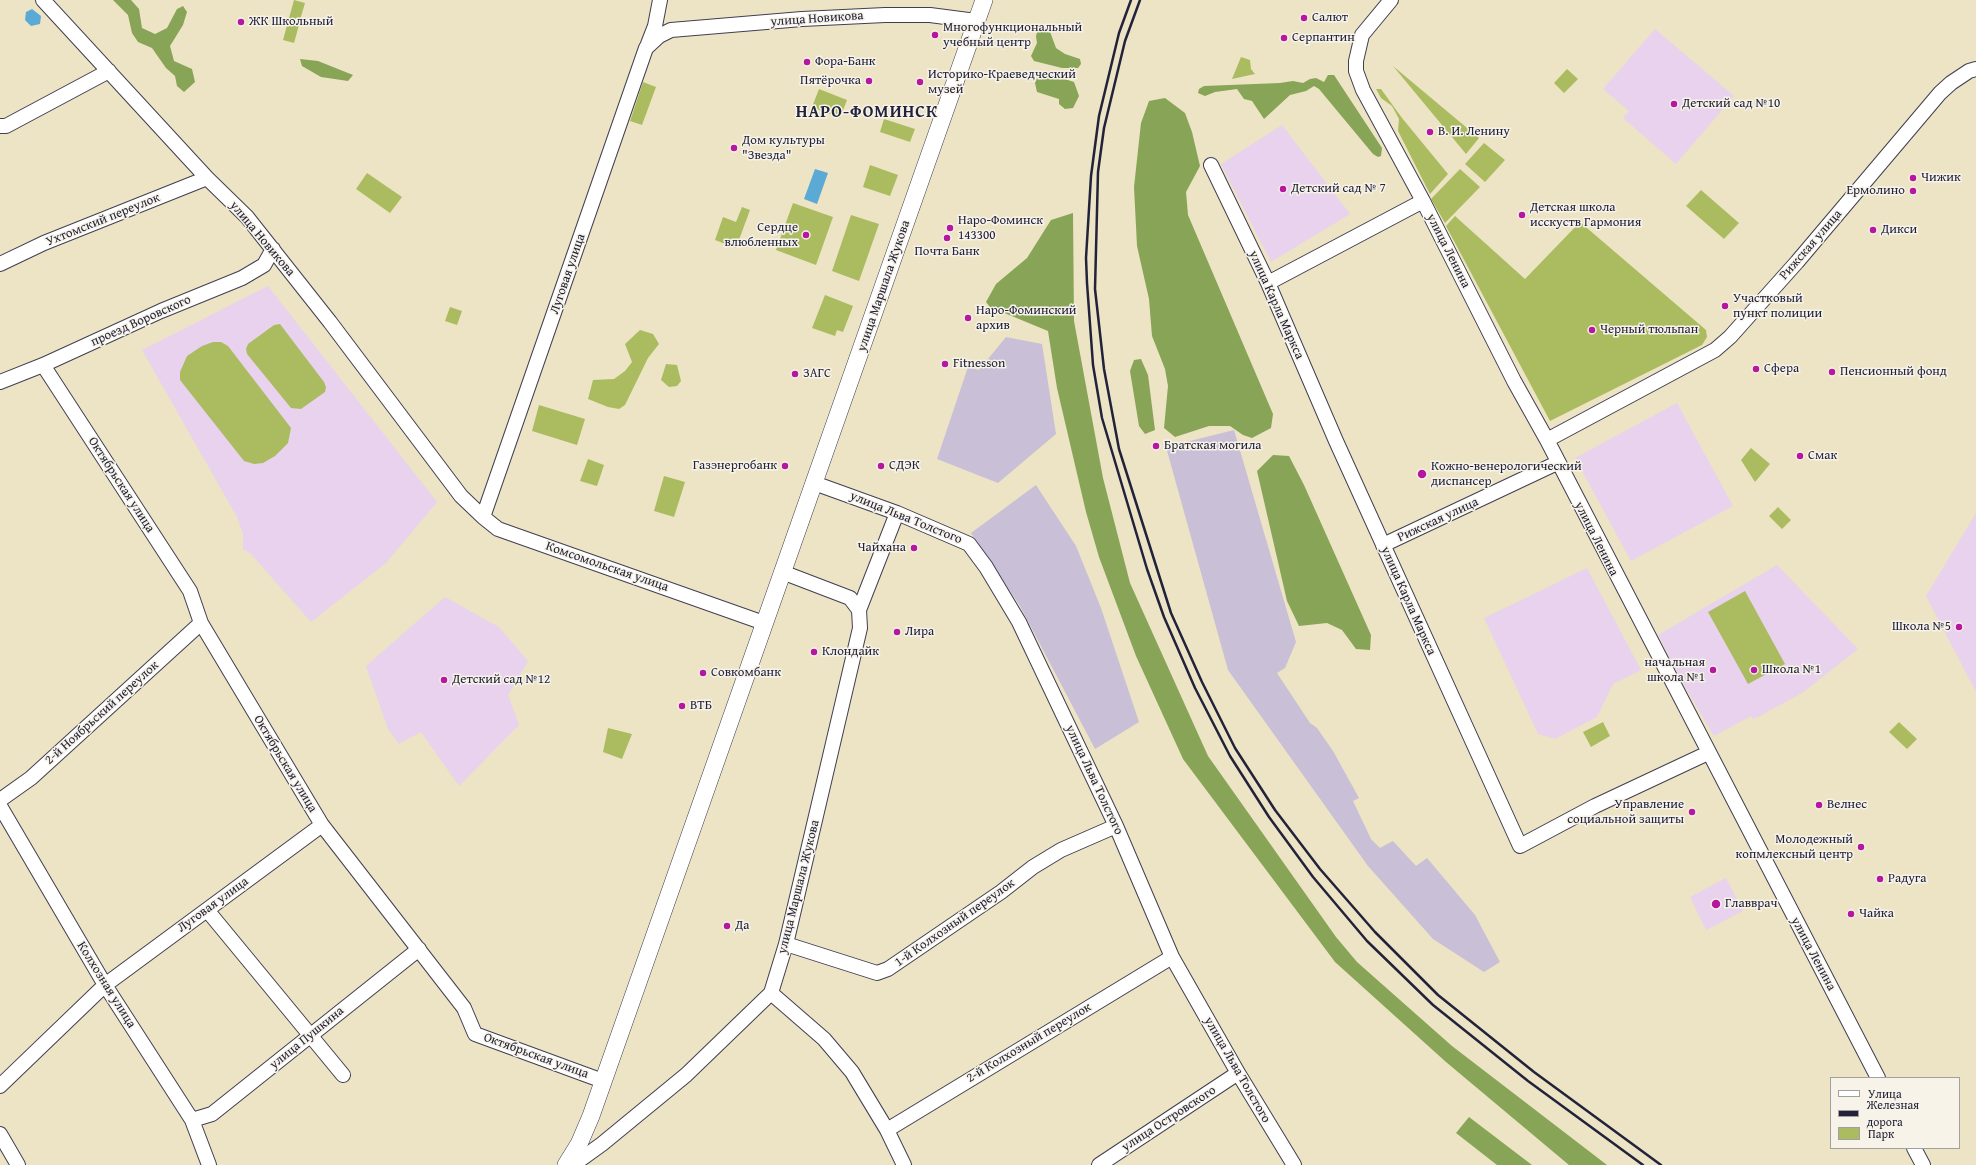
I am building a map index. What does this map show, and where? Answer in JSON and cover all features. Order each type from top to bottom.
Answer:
[{"type":"main road","name":"улица Маршала Жукова","points":[[566,1165],[579,1144],[603,1081],[984,0]]},
{"type":"street","name":"улица Новикова","points":[[43,0],[207,178],[246,217],[273,250],[461,496]]},
{"type":"street","points":[[646,48],[655,26],[660,0]]},
{"type":"street","name":"улица Ленина","points":[[1391,0],[1362,35],[1356,61],[1356,71],[1363,90],[1423,201],[1514,381],[1547,440],[1557,463],[1877,1077]]},
{"type":"street","name":"улица Новикова","points":[[659,36],[671,30],[802,19],[885,15],[930,15],[976,21]]},
{"type":"street","name":"Луговая улица","points":[[483,517],[646,48],[659,36]]},
{"type":"street","name":"Рижская улица","points":[[1547,440],[1715,350],[1730,337],[1797,262],[1940,93],[1951,83],[1969,71],[1976,69]]},
{"type":"street","points":[[0,126],[6,126],[109,71]]},
{"type":"street","name":"улица Карла Маркса","points":[[1211,165],[1268,284],[1336,441],[1520,846],[1595,806],[1708,753]]},
{"type":"street","name":"Ухтомский переулок","points":[[0,264],[44,243],[207,178]]},
{"type":"street","points":[[1268,284],[1423,201]]},
{"type":"street","name":"проезд Воровского","points":[[0,382],[43,365],[161,311],[242,278],[264,265],[273,250]]},
{"type":"street","name":"Октябрьская улица","points":[[43,365],[190,591],[201,624],[322,825],[464,1008],[475,1034],[603,1081]]},
{"type":"street","name":"Рижская улица","points":[[1383,545],[1557,463]]},
{"type":"street","name":"улица Льва Толстого","points":[[814,483],[897,513],[969,544],[986,567],[1019,622],[1116,826],[1172,957],[1238,1073],[1294,1165]]},
{"type":"street","name":"Комсомольская улица","points":[[461,496],[498,529],[764,623]]},
{"type":"street","name":"улица Маршала Жукова","points":[[573,1165],[602,1144],[686,1075],[771,993],[786,944],[859,633],[860,610],[897,513]]},
{"type":"street","points":[[782,572],[850,598],[860,610]]},
{"type":"street","name":"2-й Ноябрьский переулок","points":[[0,800],[31,778],[201,624]]},
{"type":"street","name":"Колхозная улица","points":[[0,806],[105,985],[192,1120],[210,1165]]},
{"type":"street","name":"Луговая улица","points":[[0,1086],[105,985],[322,825]]},
{"type":"street","name":"1-й Колхозный переулок","points":[[786,944],[877,973],[888,969],[1001,892],[1033,867],[1061,850],[1116,826]]},
{"type":"street","points":[[207,910],[343,1075]]},
{"type":"street","name":"улица Пушкина","points":[[192,1120],[212,1114],[419,949]]},
{"type":"street","name":"2-й Колхозный переулок","points":[[887,1130],[1172,957]]},
{"type":"street","points":[[771,993],[824,1039],[852,1072],[887,1130],[904,1165]]},
{"type":"street","name":"улица Островского","points":[[1099,1165],[1238,1073]]},
{"type":"street","points":[[0,1134],[18,1165]]},
{"type":"street","points":[[1915,1149],[1923,1165]]},
{"type":"shaded area","name":"Детский сад №10","points":[[1655,29],[1734,96],[1676,164],[1623,118],[1629,111],[1603,89]]},
{"type":"shaded area","name":"Детский сад № 7","points":[[1282,125],[1350,214],[1271,262],[1221,164]]},
{"type":"shaded area","points":[[268,286],[437,502],[386,563],[311,622],[251,554],[243,549],[243,534],[237,517],[142,350]]},
{"type":"shaded area","points":[[1006,337],[1042,344],[1056,434],[998,483],[937,459],[968,367],[979,370]]},
{"type":"shaded area","points":[[1677,403],[1733,506],[1631,561],[1575,458]]},
{"type":"shaded area","points":[[1234,430],[1296,642],[1285,668],[1277,673],[1310,723],[1317,728],[1333,751],[1359,798],[1353,801],[1371,839],[1380,848],[1393,841],[1416,866],[1427,858],[1475,915],[1500,962],[1484,972],[1433,939],[1368,866],[1228,670],[1166,447]]},
{"type":"shaded area","points":[[1036,485],[1076,546],[1101,608],[1139,722],[1095,749],[1020,606],[971,533]]},
{"type":"shaded area","name":"Школа №5","points":[[1976,513],[1976,692],[1926,596]]},
{"type":"shaded area","name":"Школа №1","points":[[1777,565],[1858,649],[1802,693],[1758,717],[1753,719],[1751,716],[1714,736],[1687,690],[1658,635]]},
{"type":"shaded area","points":[[1587,568],[1641,670],[1613,684],[1597,717],[1555,739],[1538,734],[1484,618]]},
{"type":"shaded area","name":"Детский сад №12","points":[[445,597],[499,627],[528,661],[508,695],[519,725],[459,786],[421,732],[399,744],[388,729],[366,666]]},
{"type":"shaded area","name":"Главврач","points":[[1726,878],[1743,911],[1706,930],[1690,897]]},
{"type":"green space","points":[[113,0],[131,0],[139,9],[142,28],[155,34],[167,28],[177,9],[183,6],[187,12],[183,25],[170,46],[174,61],[192,69],[195,82],[184,92],[177,86],[175,76],[166,68],[152,48],[138,42],[132,33],[128,15]]},
{"type":"green space","points":[[294,0],[305,3],[300,20],[304,21],[302,25],[299,25],[294,43],[283,40]]},
{"type":"green space","points":[[1044,27],[1049,29],[1056,48],[1065,54],[1080,59],[1081,64],[1078,68],[1062,68],[1034,61],[1031,56],[1037,43],[1036,36],[1038,29]]},
{"type":"green space","points":[[1241,57],[1250,60],[1251,69],[1255,74],[1232,79]]},
{"type":"green space","points":[[300,59],[318,61],[353,75],[348,81],[321,77],[302,66]]},
{"type":"green space","points":[[1393,66],[1479,138],[1466,154]]},
{"type":"green space","points":[[1567,69],[1578,79],[1564,93],[1554,83]]},
{"type":"green space","points":[[1043,72],[1074,82],[1079,96],[1073,108],[1065,109],[1059,104],[1059,99],[1037,92],[1035,83],[1038,76]]},
{"type":"green space","points":[[1328,75],[1334,75],[1382,148],[1381,156],[1378,157],[1373,154],[1319,89],[1314,86],[1306,91],[1290,95],[1264,119],[1252,101],[1244,99],[1237,89],[1215,92],[1205,96],[1198,93],[1199,89],[1204,86],[1280,83],[1293,81],[1303,83],[1310,79],[1316,78],[1324,82]]},
{"type":"green space","points":[[643,82],[656,87],[642,125],[630,121]]},
{"type":"green space","points":[[819,89],[847,100],[840,118],[812,107]]},
{"type":"green space","points":[[1376,89],[1381,89],[1402,118],[1448,174],[1430,194],[1398,131],[1399,119],[1392,106],[1381,98]]},
{"type":"green space","points":[[1165,98],[1185,113],[1192,132],[1200,166],[1186,192],[1188,215],[1273,414],[1271,428],[1252,438],[1243,435],[1230,426],[1209,426],[1175,437],[1164,428],[1168,386],[1165,369],[1152,336],[1149,299],[1137,246],[1134,187],[1141,123],[1149,101]]},
{"type":"green space","points":[[884,119],[915,129],[910,142],[880,132]]},
{"type":"green space","points":[[1484,143],[1505,160],[1485,182],[1465,164]]},
{"type":"green space","points":[[870,165],[898,175],[890,196],[863,187]]},
{"type":"green space","points":[[1460,169],[1480,187],[1445,223],[1431,199]]},
{"type":"green space","points":[[367,173],[402,197],[390,213],[356,189]]},
{"type":"green space","points":[[1701,190],[1739,223],[1724,239],[1686,206]]},
{"type":"green space","points":[[793,203],[833,217],[816,265],[776,250]]},
{"type":"green space","points":[[742,207],[750,210],[736,248],[715,240],[723,217],[736,222]]},
{"type":"green space","points":[[1073,213],[1074,321],[1103,478],[1130,583],[1208,756],[1336,937],[1357,962],[1452,1046],[1607,1165],[1569,1165],[1446,1062],[1335,962],[1183,759],[1136,656],[1099,557],[1086,512],[1057,388],[1048,331],[990,307],[986,302],[996,284],[1027,258],[1051,220]]},
{"type":"green space","points":[[851,215],[879,224],[859,281],[832,271]]},
{"type":"green space","points":[[1455,216],[1525,279],[1580,222],[1706,330],[1707,337],[1702,345],[1550,421],[1446,226]]},
{"type":"green space","points":[[825,295],[853,306],[843,332],[837,330],[835,336],[812,328]]},
{"type":"green space","points":[[450,307],[462,311],[457,325],[445,321]]},
{"type":"green space","points":[[280,324],[324,382],[326,387],[325,392],[301,409],[291,408],[247,354],[246,349],[248,344],[274,325]]},
{"type":"green space","points":[[640,330],[653,334],[659,344],[648,358],[625,405],[619,409],[608,407],[588,399],[593,380],[614,379],[625,371],[632,362],[625,344]]},
{"type":"green space","points":[[213,342],[221,342],[228,346],[291,428],[288,443],[275,456],[263,463],[254,464],[244,461],[180,380],[180,372],[187,356],[202,346]]},
{"type":"green space","points":[[1141,359],[1148,375],[1155,430],[1145,434],[1139,426],[1130,371],[1134,360]]},
{"type":"green space","points":[[666,364],[677,365],[681,381],[677,386],[669,387],[661,380]]},
{"type":"green space","points":[[539,405],[585,419],[577,445],[532,431]]},
{"type":"green space","points":[[1751,448],[1770,464],[1755,482],[1741,460]]},
{"type":"green space","points":[[1273,455],[1289,456],[1304,485],[1371,635],[1370,650],[1356,649],[1342,630],[1327,623],[1299,626],[1287,601],[1257,471]]},
{"type":"green space","points":[[588,459],[604,465],[597,486],[580,481]]},
{"type":"green space","points":[[664,476],[685,482],[674,517],[654,511]]},
{"type":"green space","points":[[1778,507],[1791,520],[1782,529],[1769,516]]},
{"type":"green space","points":[[1745,591],[1785,664],[1748,684],[1708,612]]},
{"type":"green space","points":[[1603,722],[1610,736],[1591,747],[1583,732]]},
{"type":"green space","points":[[1899,722],[1917,739],[1907,749],[1889,732]]},
{"type":"green space","points":[[608,728],[632,734],[622,759],[603,752]]},
{"type":"green space","points":[[1469,1117],[1532,1165],[1497,1165],[1456,1133]]},
{"type":"water","points":[[32,9],[41,16],[40,24],[31,26],[25,20],[26,12]]},
{"type":"water","points":[[815,169],[828,173],[817,204],[804,199]]},
{"type":"railway","points":[[1131,0],[1119,33],[1099,116],[1091,176],[1086,258],[1093,365],[1102,418],[1147,569],[1164,617],[1195,688],[1230,756],[1269,817],[1313,877],[1367,941],[1433,1005],[1528,1081],[1643,1165]]},
{"type":"railway","points":[[1140,0],[1125,41],[1104,128],[1098,172],[1095,289],[1104,369],[1119,449],[1171,613],[1202,682],[1235,748],[1275,810],[1320,869],[1375,932],[1438,995],[1534,1072],[1661,1165]]},
{"type":"place","name":"Салют","points":[[1304,18]]},
{"type":"place","name":"ЖК Школьный","points":[[241,22]]},
{"type":"place","name":"Многофункциональный учебный центр","points":[[935,35]]},
{"type":"place","name":"Серпантин","points":[[1284,38]]},
{"type":"place","name":"Фора-Банк","points":[[807,62]]},
{"type":"place","name":"Пятёрочка","points":[[869,81]]},
{"type":"place","name":"Историко-Краеведческий музей","points":[[920,82]]},
{"type":"place","name":"Детский сад №10","points":[[1674,104]]},
{"type":"place","name":"В. И. Ленину","points":[[1430,132]]},
{"type":"place","name":"Дом культуры \"Звезда\"","points":[[734,148]]},
{"type":"place","name":"Чижик","points":[[1913,178]]},
{"type":"place","name":"Детский сад № 7","points":[[1283,189]]},
{"type":"place","name":"Ермолино","points":[[1913,191]]},
{"type":"place","name":"Детская школа исскуств Гармония","points":[[1522,215]]},
{"type":"place","name":"Наро-Фоминск 143300","points":[[950,228]]},
{"type":"place","name":"Дикси","points":[[1873,230]]},
{"type":"place","name":"Сердце влюбленных","points":[[806,235]]},
{"type":"place","name":"Почта Банк","points":[[947,238]]},
{"type":"place","name":"Участковый пункт полиции","points":[[1725,306]]},
{"type":"place","name":"Наро-Фоминский архив","points":[[968,318]]},
{"type":"place","name":"Черный тюльпан","points":[[1592,330]]},
{"type":"place","name":"Fitnesson","points":[[945,364]]},
{"type":"place","name":"Сфера","points":[[1756,369]]},
{"type":"place","name":"Пенсионный фонд","points":[[1832,372]]},
{"type":"place","name":"ЗАГС","points":[[795,374]]},
{"type":"place","name":"Братская могила","points":[[1156,446]]},
{"type":"place","name":"Смак","points":[[1800,456]]},
{"type":"place","name":"Газэнергобанк","points":[[785,466]]},
{"type":"place","name":"СДЭК","points":[[881,466]]},
{"type":"place","name":"Кожно-венерологический диспансер","points":[[1422,474]]},
{"type":"place","name":"Чайхана","points":[[914,548]]},
{"type":"place","name":"Школа №5","points":[[1959,627]]},
{"type":"place","name":"Лира","points":[[897,632]]},
{"type":"place","name":"Клондайк","points":[[814,652]]},
{"type":"place","name":"начальная школа №1","points":[[1713,670]]},
{"type":"place","name":"Школа №1","points":[[1754,670]]},
{"type":"place","name":"Совкомбанк","points":[[703,673]]},
{"type":"place","name":"Детский сад №12","points":[[444,680]]},
{"type":"place","name":"ВТБ","points":[[682,706]]},
{"type":"place","name":"Велнес","points":[[1819,805]]},
{"type":"place","name":"Управление социальной защиты","points":[[1692,812]]},
{"type":"place","name":"Молодежный копмлексный центр","points":[[1861,847]]},
{"type":"place","name":"Радуга","points":[[1880,879]]},
{"type":"place","name":"Главврач","points":[[1716,904]]},
{"type":"place","name":"Чайка","points":[[1851,914]]},
{"type":"place","name":"Да","points":[[727,926]]},
{"type":"district","name":"НАРО-ФОМИНСК","points":[[867,113]]}]
